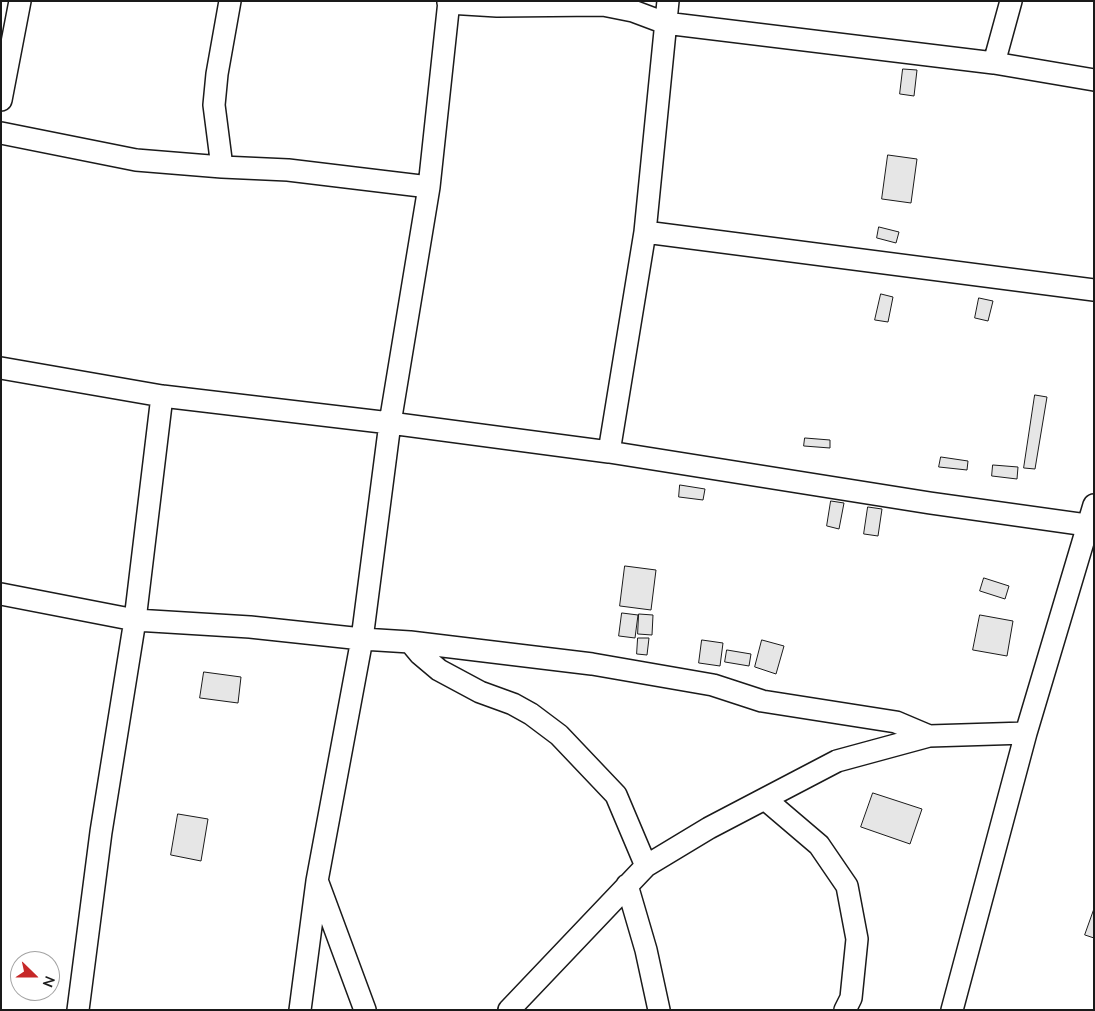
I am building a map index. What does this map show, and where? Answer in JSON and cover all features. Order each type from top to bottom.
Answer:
[{"type":"street","points":[[1,100],[20,1]]},
{"type":"street","points":[[222,167],[214,105],[217,74],[230,1]]},
{"type":"street","points":[[609,452],[645,232],[668,1]]},
{"type":"street","points":[[994,63],[1011,1]]},
{"type":"street","points":[[300,1010],[317,881],[362,640],[390,423],[429,187],[448,2],[497,6],[603,6],[634,11],[665,23],[994,63],[1094,80]]},
{"type":"street","points":[[1,133],[136,160],[288,170],[429,187]]},
{"type":"street","points":[[645,232],[1094,290]]},
{"type":"street","points":[[1,368],[162,396],[390,423],[609,452],[1091,526]]},
{"type":"street","points":[[78,1010],[101,832],[135,620],[162,396]]},
{"type":"street","points":[[952,1010],[1026,733],[1091,526],[1094,505]]},
{"type":"street","points":[[1,594],[135,620],[250,626],[362,640],[410,642],[592,664],[713,685],[762,701],[896,722],[928,736]]},
{"type":"street","points":[[410,642],[420,654],[439,670],[480,692],[513,704],[531,714],[559,735],[616,795],[646,866]]},
{"type":"street","points":[[509,1010],[646,866],[709,828],[837,761],[928,736],[1026,733]]},
{"type":"street","points":[[765,799],[819,845],[847,886],[857,939],[850,998],[845,1010]]},
{"type":"street","points":[[317,881],[362,1008]]},
{"type":"street","points":[[627,885],[646,950],[659,1010]]},
{"type":"building","points":[[903,69],[917,70],[914,96],[900,94]]},
{"type":"building","points":[[888,155],[917,159],[911,203],[882,199]]},
{"type":"building","points":[[879,227],[899,232],[896,243],[877,238]]},
{"type":"building","points":[[881,294],[893,297],[888,322],[875,320]]},
{"type":"building","points":[[979,298],[993,301],[988,321],[975,318]]},
{"type":"building","points":[[1035,395],[1047,397],[1035,469],[1024,468]]},
{"type":"building","points":[[805,438],[830,440],[830,448],[804,446]]},
{"type":"building","points":[[941,457],[968,461],[967,470],[939,467]]},
{"type":"building","points":[[993,465],[1018,467],[1017,479],[992,476]]},
{"type":"building","points":[[680,485],[705,489],[703,500],[679,497]]},
{"type":"building","points":[[831,501],[844,503],[839,529],[827,526]]},
{"type":"building","points":[[868,507],[882,509],[878,536],[864,534]]},
{"type":"building","points":[[625,566],[656,570],[651,610],[620,606]]},
{"type":"building","points":[[984,578],[1009,586],[1005,599],[980,591]]},
{"type":"building","points":[[622,613],[638,615],[635,638],[619,636]]},
{"type":"building","points":[[639,614],[653,615],[652,635],[638,634]]},
{"type":"building","points":[[980,615],[1013,621],[1007,656],[973,650]]},
{"type":"building","points":[[638,638],[649,638],[647,655],[637,654]]},
{"type":"building","points":[[702,640],[723,643],[720,666],[699,663]]},
{"type":"building","points":[[762,640],[784,646],[776,674],[755,667]]},
{"type":"building","points":[[727,650],[751,654],[749,666],[725,662]]},
{"type":"building","points":[[204,672],[241,677],[238,703],[200,698]]},
{"type":"building","points":[[873,793],[922,809],[910,844],[861,827]]},
{"type":"building","points":[[178,814],[208,819],[201,861],[171,855]]},
{"type":"building","points":[[1094,909],[1094,938],[1085,935]]}]
